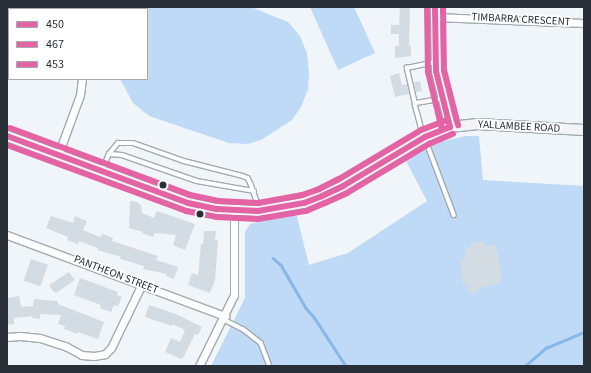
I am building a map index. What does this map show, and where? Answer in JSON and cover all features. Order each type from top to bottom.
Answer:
[{"type":"main road","name":"YALLAMBEE ROAD","points":[[7,136],[188,203],[234,211],[258,211],[296,205],[322,196],[343,186],[425,137],[450,127],[478,124],[584,130]]},
{"type":"street","points":[[435,7],[436,62],[450,127]]},
{"type":"street","name":"TIMBARRA CRESCENT","points":[[435,17],[584,23]]},
{"type":"street","points":[[58,155],[80,95],[82,80]]},
{"type":"street","points":[[200,366],[234,296],[234,211]]},
{"type":"street","name":"PANTHEON STREET","points":[[7,235],[224,318]]},
{"type":"street","points":[[7,337],[20,336],[40,338],[68,347],[82,355],[94,356],[105,354],[111,348],[142,286]]},
{"type":"lane","points":[[436,62],[407,68],[415,104],[425,137],[454,215]]},
{"type":"lane","points":[[415,104],[443,99]]},
{"type":"lane","points":[[102,171],[109,154],[118,143],[133,143],[184,161],[248,178],[254,191],[258,211]]},
{"type":"lane","points":[[109,154],[122,155],[197,181],[254,191]]},
{"type":"lane","points":[[224,318],[243,329],[261,343],[270,366]]},
{"type":"shaded area","points":[[251,7],[288,22],[300,36],[307,53],[309,73],[308,89],[301,107],[292,120],[261,140],[248,144],[229,143],[149,116],[133,103],[121,80],[148,80],[148,8],[133,8]]},
{"type":"shaded area","points":[[310,7],[354,7],[375,53],[338,70]]},
{"type":"shaded area","points":[[465,136],[479,136],[483,180],[584,186],[584,366],[211,366],[245,298],[245,232],[250,224],[296,213],[309,265],[348,253],[427,201],[405,159],[441,142]]},
{"type":"building","points":[[400,7],[410,7],[409,46],[411,46],[411,56],[395,58],[395,46],[399,46],[399,34],[391,34],[391,25],[399,25]]},
{"type":"building","points":[[399,73],[402,85],[407,84],[409,94],[395,97],[390,76]]},
{"type":"building","points":[[420,81],[422,91],[416,92],[414,82]]},
{"type":"building","points":[[130,201],[137,202],[141,205],[142,213],[154,218],[157,211],[195,224],[185,250],[173,245],[176,235],[155,233],[153,237],[129,228]]},
{"type":"building","points":[[51,216],[73,223],[75,216],[87,221],[83,230],[100,237],[103,234],[113,238],[112,241],[158,256],[156,260],[178,267],[174,279],[166,276],[167,274],[143,269],[144,266],[120,259],[121,257],[97,250],[98,248],[79,241],[78,244],[67,240],[68,237],[46,228]]},
{"type":"building","points":[[204,231],[216,231],[215,240],[218,240],[215,280],[210,293],[188,285],[192,273],[198,275],[201,244],[203,244]]},
{"type":"building","points":[[484,241],[485,246],[496,245],[502,279],[499,284],[478,288],[479,292],[469,294],[467,284],[463,285],[460,260],[465,259],[465,248],[472,247],[471,243]]},
{"type":"building","points":[[31,259],[48,265],[41,287],[24,281]]},
{"type":"building","points":[[69,272],[75,280],[56,293],[53,291],[49,285]]},
{"type":"building","points":[[80,278],[118,292],[117,295],[122,297],[118,306],[114,305],[111,312],[100,308],[101,305],[74,295]]},
{"type":"building","points":[[19,296],[21,307],[33,306],[34,299],[58,301],[58,304],[104,322],[98,339],[64,329],[65,326],[58,324],[61,315],[40,314],[40,319],[32,318],[33,316],[14,318],[14,324],[7,325],[7,298]]},
{"type":"building","points":[[149,305],[176,314],[202,327],[198,335],[195,334],[183,358],[181,359],[165,352],[171,338],[180,342],[185,330],[172,324],[172,326],[145,317]]},
{"type":"waterway","points":[[273,258],[281,265],[306,308],[314,317],[346,366]]},
{"type":"waterway","points":[[525,366],[546,348],[584,332]]},
{"type":"transit line","name":"467","points":[[427,7],[428,72],[442,129]]},
{"type":"transit line","name":"450","points":[[435,7],[436,71],[450,127]]},
{"type":"transit line","name":"453","points":[[443,7],[444,70],[458,125]]},
{"type":"transit line","name":"453","points":[[10,128],[190,195],[218,201],[258,203],[302,195],[319,189],[339,179],[421,130],[447,120]]},
{"type":"transit line","name":"450","points":[[7,136],[188,203],[217,209],[258,211],[304,203],[322,196],[343,186],[425,137],[450,127]]},
{"type":"transit line","name":"467","points":[[7,145],[186,211],[216,217],[258,219],[306,211],[325,203],[347,193],[429,144],[453,134]]}]
